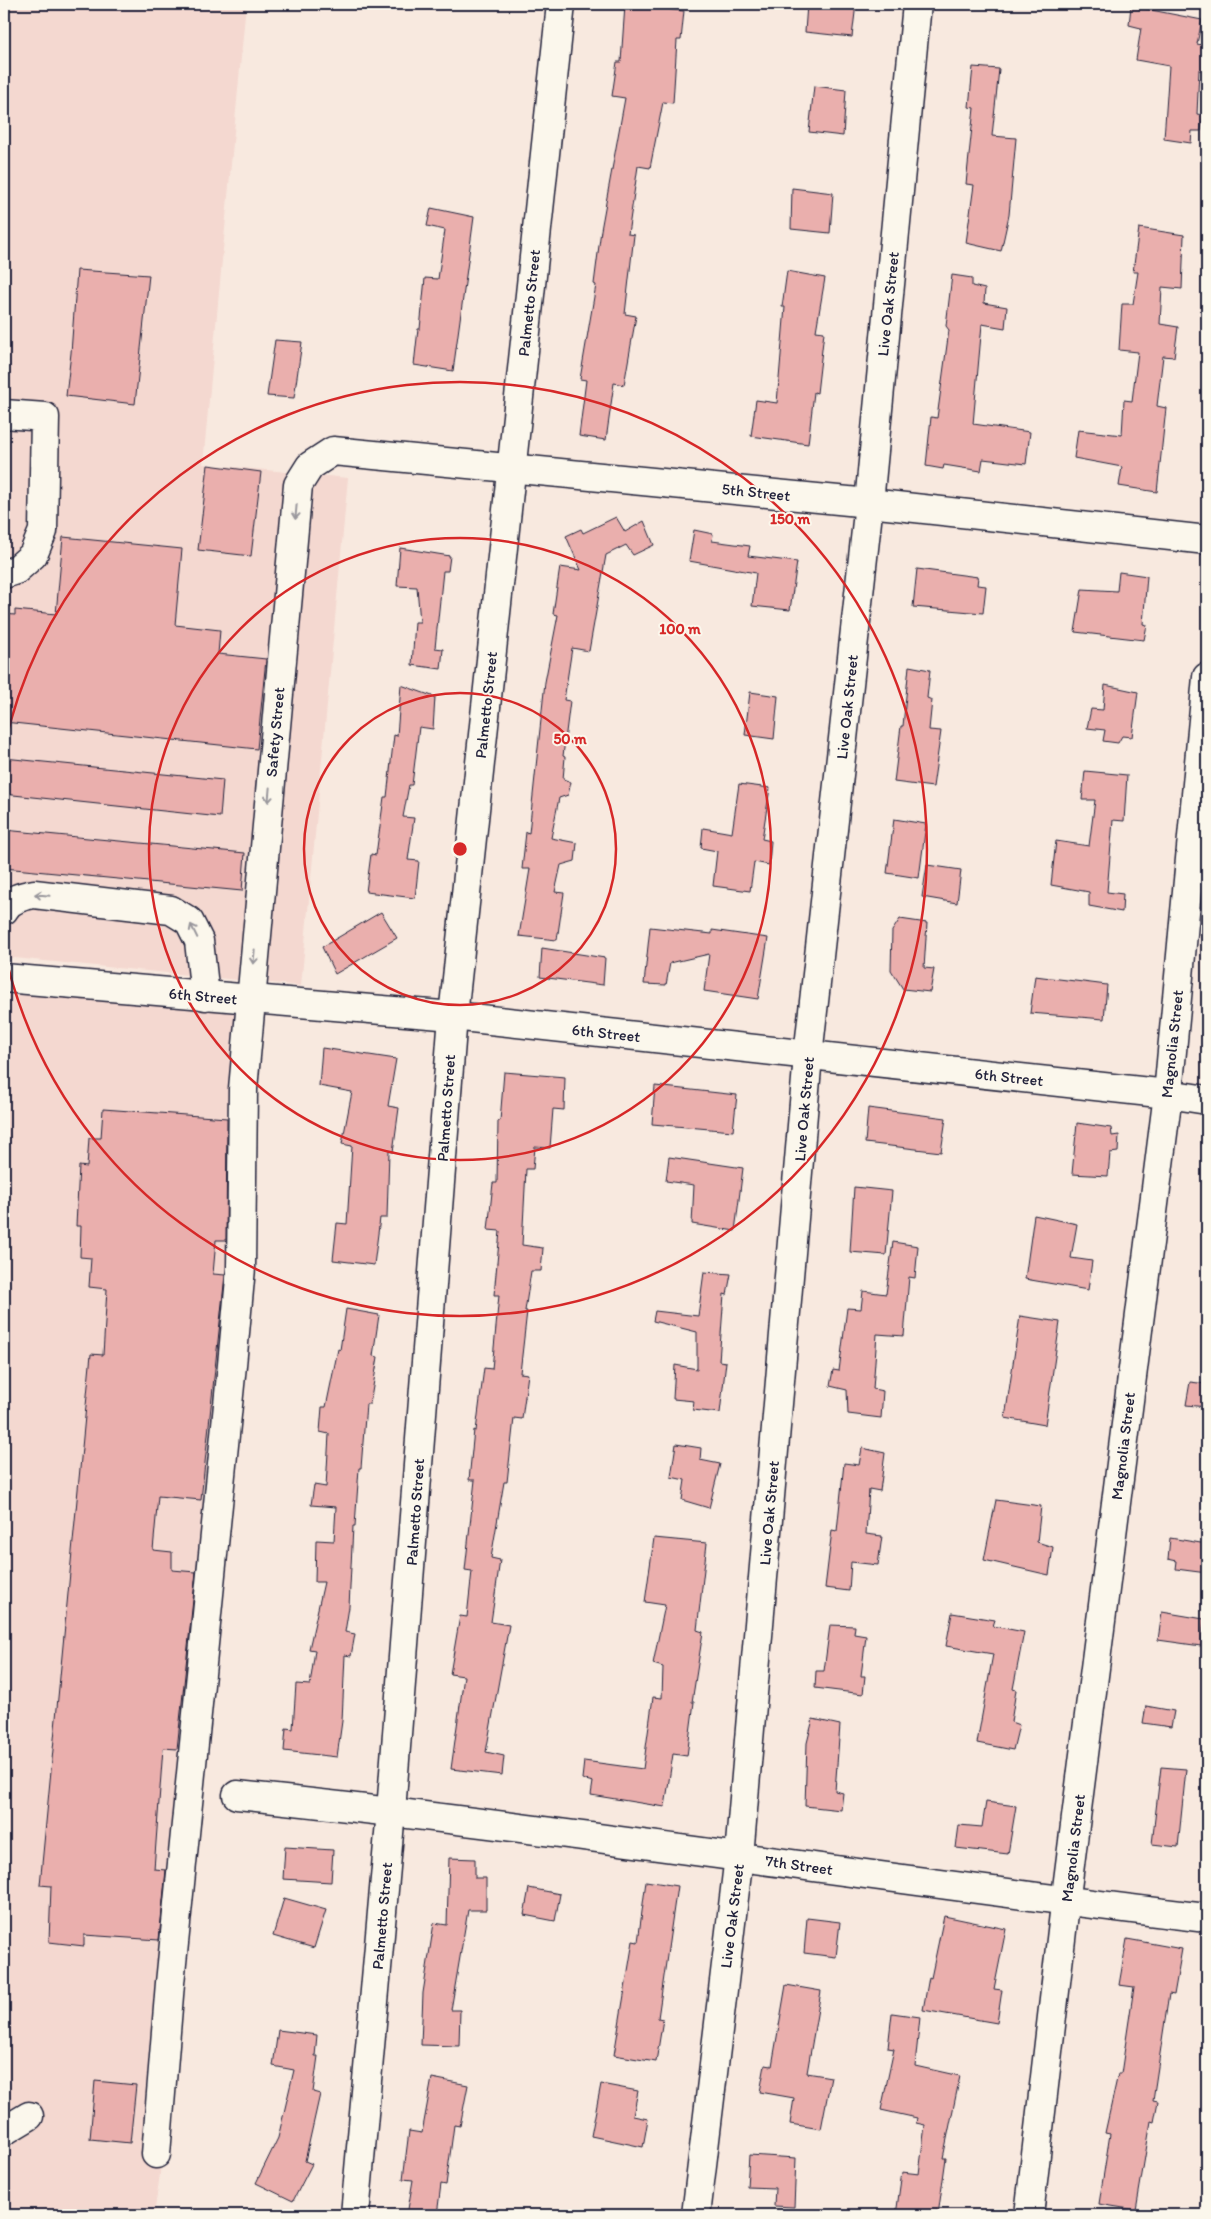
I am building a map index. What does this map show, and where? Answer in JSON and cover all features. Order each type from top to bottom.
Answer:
[{"type":"street","name":"Palmetto Street","points":[[355,2215],[391,1811],[453,1016],[510,467],[561,4]]},
{"type":"street","name":"Live Oak Street","points":[[696,2215],[739,1856],[808,1056],[869,503],[917,4]]},
{"type":"street","points":[[4,414],[45,417],[43,531],[33,555],[16,570],[4,574]]},
{"type":"street","name":"5th Street","points":[[310,466],[333,450],[869,503],[1207,540]]},
{"type":"street","name":"Safety Street","points":[[156,2154],[170,1982],[240,1277],[243,1089],[250,1000],[298,485],[310,466]]},
{"type":"street","name":"Magnolia Street","points":[[1029,2215],[1066,1902],[1168,1094],[1207,676]]},
{"type":"street","points":[[4,910],[6,906],[18,897],[34,894],[171,910],[189,921],[199,941],[205,996]]},
{"type":"street","name":"6th Street","points":[[4,978],[453,1016],[1168,1094],[1207,1100]]},
{"type":"street","name":"7th Street","points":[[237,1796],[391,1811],[739,1856],[1066,1902],[1207,1918]]},
{"type":"street","points":[[4,2131],[29,2116]]},
{"type":"shaded area","points":[[4,4],[246,4],[203,464],[348,478],[301,986],[4,957]]},
{"type":"shaded area","points":[[4,990],[262,1013],[213,1545],[160,2174],[154,2215],[9,2215],[4,2202]]},
{"type":"building","points":[[807,4],[856,4],[852,37],[805,32]]},
{"type":"building","points":[[625,5],[684,11],[681,40],[677,40],[673,103],[663,102],[650,168],[638,166],[628,234],[634,235],[625,314],[636,316],[624,385],[614,383],[606,440],[579,436],[586,380],[580,379],[596,285],[594,284],[601,230],[625,98],[612,96],[617,62],[621,62]]},
{"type":"building","points":[[1131,6],[1202,20],[1197,44],[1207,46],[1207,56],[1206,71],[1199,70],[1197,114],[1203,115],[1201,131],[1192,131],[1191,143],[1164,139],[1169,66],[1136,60],[1141,28],[1129,25]]},
{"type":"building","points":[[973,67],[999,69],[992,136],[1016,138],[1009,215],[1001,251],[966,243],[974,185],[966,184],[974,108],[969,107]]},
{"type":"building","points":[[814,86],[846,90],[843,136],[809,132]]},
{"type":"building","points":[[792,188],[833,193],[830,233],[791,229]]},
{"type":"building","points":[[431,208],[474,217],[453,371],[414,365],[425,278],[438,279],[445,230],[427,226]]},
{"type":"building","points":[[1139,228],[1184,235],[1182,289],[1162,287],[1160,324],[1178,327],[1174,357],[1163,356],[1157,406],[1166,408],[1157,492],[1119,486],[1122,467],[1074,458],[1078,430],[1122,435],[1124,400],[1132,401],[1138,352],[1119,350],[1122,304],[1133,304],[1138,272],[1133,272]]},
{"type":"building","points":[[77,270],[149,275],[135,404],[66,396]]},
{"type":"building","points":[[787,271],[825,278],[816,331],[824,332],[817,393],[814,392],[808,444],[751,436],[756,400],[777,403],[785,307],[782,307]]},
{"type":"building","points":[[952,275],[972,278],[972,286],[985,289],[984,303],[1007,307],[1005,328],[982,324],[973,424],[1030,432],[1026,464],[983,459],[981,471],[944,465],[943,469],[926,466],[931,417],[937,418],[949,330],[946,326]]},
{"type":"building","points":[[275,340],[302,342],[294,398],[267,396]]},
{"type":"building","points":[[208,465],[261,472],[251,556],[198,550]]},
{"type":"building","points":[[616,517],[625,532],[644,521],[654,545],[633,555],[626,545],[606,555],[589,651],[572,648],[564,700],[570,701],[563,756],[565,757],[563,779],[571,782],[568,795],[559,798],[551,838],[577,843],[575,861],[561,865],[555,892],[564,893],[557,940],[519,936],[530,869],[522,869],[526,832],[529,833],[545,682],[558,615],[553,614],[560,567],[581,570],[566,536],[581,529],[583,533]]},
{"type":"building","points":[[694,530],[713,534],[712,541],[750,546],[748,556],[797,562],[790,610],[752,606],[756,573],[689,561]]},
{"type":"building","points":[[63,537],[182,549],[175,625],[220,630],[218,654],[266,659],[257,749],[4,722],[4,695],[9,644],[4,643],[4,614],[15,615],[15,610],[56,614]]},
{"type":"building","points":[[400,548],[450,556],[448,571],[443,571],[435,648],[443,649],[441,669],[412,665],[415,622],[420,622],[417,587],[397,586]]},
{"type":"building","points":[[917,569],[978,577],[977,585],[986,586],[983,613],[913,607]]},
{"type":"building","points":[[1119,572],[1147,576],[1143,624],[1147,625],[1144,640],[1075,632],[1082,589],[1117,591]]},
{"type":"building","points":[[909,666],[930,670],[927,698],[932,700],[929,730],[941,731],[933,787],[894,782],[901,726],[903,726]]},
{"type":"building","points":[[401,685],[435,697],[433,729],[419,727],[412,785],[409,785],[403,817],[414,818],[408,860],[419,861],[415,898],[366,892],[371,854],[376,855],[384,797],[387,797],[394,735],[397,736]]},
{"type":"building","points":[[1105,685],[1138,692],[1132,737],[1122,736],[1118,743],[1103,741],[1105,730],[1087,728],[1091,709],[1103,710]]},
{"type":"building","points":[[750,692],[778,696],[774,739],[745,735]]},
{"type":"building","points":[[4,758],[223,780],[220,817],[4,794]]},
{"type":"building","points":[[1085,771],[1127,775],[1124,821],[1113,820],[1107,892],[1123,894],[1122,912],[1089,906],[1089,892],[1051,885],[1056,841],[1089,846],[1095,800],[1082,800]]},
{"type":"building","points":[[739,784],[770,788],[762,839],[771,841],[769,865],[754,862],[750,891],[713,886],[717,851],[701,848],[703,828],[732,833]]},
{"type":"building","points":[[894,819],[926,824],[919,878],[887,873]]},
{"type":"building","points":[[4,830],[245,853],[242,891],[4,868]]},
{"type":"building","points":[[927,865],[961,870],[957,903],[922,897]]},
{"type":"building","points":[[381,912],[397,938],[335,974],[322,947]]},
{"type":"building","points":[[900,919],[927,923],[924,968],[934,969],[930,992],[903,989],[891,970],[892,931]]},
{"type":"building","points":[[650,927],[712,934],[712,930],[768,938],[758,999],[704,991],[709,954],[670,963],[666,985],[644,984]]},
{"type":"building","points":[[542,948],[605,958],[603,985],[540,977]]},
{"type":"building","points":[[1035,976],[1107,985],[1104,1019],[1030,1013]]},
{"type":"building","points":[[322,1048],[396,1059],[388,1106],[399,1108],[393,1152],[389,1151],[387,1218],[380,1218],[374,1265],[333,1260],[337,1223],[347,1224],[352,1146],[342,1144],[352,1092],[319,1086]]},
{"type":"building","points":[[504,1072],[565,1077],[564,1110],[553,1109],[550,1148],[535,1147],[533,1169],[526,1169],[522,1245],[543,1248],[541,1271],[531,1271],[525,1311],[527,1311],[520,1373],[528,1374],[522,1419],[514,1418],[507,1482],[504,1482],[491,1558],[500,1560],[491,1622],[509,1625],[486,1752],[504,1756],[502,1775],[451,1769],[464,1676],[450,1674],[460,1616],[467,1617],[472,1571],[465,1570],[475,1480],[469,1480],[474,1430],[476,1431],[484,1368],[492,1369],[499,1295],[494,1295],[500,1231],[488,1230],[493,1183],[497,1183],[498,1121],[500,1121]]},
{"type":"building","points":[[655,1086],[737,1095],[733,1131],[652,1124]]},
{"type":"building","points":[[868,1108],[946,1118],[941,1152],[865,1143]]},
{"type":"building","points":[[103,1109],[227,1118],[226,1240],[216,1240],[213,1274],[225,1275],[201,1500],[158,1496],[153,1550],[172,1552],[172,1570],[196,1572],[177,1749],[163,1748],[154,1869],[166,1870],[159,1940],[84,1935],[84,1946],[49,1942],[51,1886],[40,1885],[91,1354],[103,1355],[107,1289],[89,1287],[91,1258],[80,1257],[81,1226],[76,1226],[79,1166],[87,1167],[89,1138],[101,1138]]},
{"type":"building","points":[[1077,1123],[1111,1128],[1112,1136],[1119,1135],[1118,1152],[1110,1153],[1108,1176],[1072,1174]]},
{"type":"building","points":[[669,1157],[743,1168],[735,1231],[692,1224],[694,1185],[666,1181]]},
{"type":"building","points":[[854,1187],[892,1191],[886,1255],[850,1252]]},
{"type":"building","points":[[1034,1215],[1077,1224],[1071,1258],[1092,1261],[1088,1290],[1025,1279]]},
{"type":"building","points":[[893,1242],[918,1246],[915,1278],[909,1277],[904,1336],[877,1334],[873,1389],[883,1391],[881,1418],[848,1414],[847,1390],[830,1386],[833,1370],[839,1371],[847,1308],[861,1309],[863,1291],[886,1294]]},
{"type":"building","points":[[704,1272],[731,1274],[727,1295],[724,1294],[719,1361],[726,1362],[720,1413],[693,1410],[694,1401],[673,1399],[675,1365],[697,1369],[697,1332],[653,1321],[655,1311],[698,1316]]},
{"type":"building","points":[[346,1309],[379,1315],[373,1356],[378,1357],[370,1404],[366,1404],[361,1468],[359,1468],[355,1526],[353,1526],[349,1607],[345,1632],[355,1634],[351,1656],[345,1655],[342,1721],[337,1757],[284,1751],[286,1728],[293,1729],[296,1684],[310,1685],[315,1650],[309,1649],[324,1582],[315,1582],[316,1540],[334,1541],[336,1507],[311,1505],[314,1485],[326,1487],[329,1434],[320,1432],[322,1407],[326,1407],[338,1349],[340,1350]]},
{"type":"building","points":[[1020,1316],[1060,1322],[1045,1425],[1005,1418]]},
{"type":"building","points":[[1190,1382],[1207,1384],[1207,1407],[1186,1405]]},
{"type":"building","points":[[676,1444],[701,1448],[700,1460],[720,1464],[709,1508],[682,1500],[685,1480],[671,1477]]},
{"type":"building","points":[[862,1448],[885,1453],[880,1491],[869,1489],[866,1534],[882,1536],[878,1565],[851,1562],[849,1591],[825,1588],[832,1530],[837,1531],[844,1463],[859,1465]]},
{"type":"building","points":[[996,1500],[1041,1506],[1037,1542],[1053,1547],[1049,1575],[984,1560]]},
{"type":"building","points":[[654,1538],[707,1543],[697,1630],[703,1632],[692,1702],[694,1702],[687,1756],[673,1754],[665,1807],[591,1795],[593,1782],[582,1779],[584,1761],[643,1769],[653,1697],[662,1698],[663,1667],[653,1664],[665,1605],[645,1602]]},
{"type":"building","points":[[1170,1538],[1207,1544],[1207,1573],[1176,1569],[1177,1561],[1168,1559]]},
{"type":"building","points":[[1162,1612],[1204,1619],[1201,1646],[1158,1640]]},
{"type":"building","points":[[952,1613],[995,1620],[993,1626],[1024,1632],[1013,1689],[1016,1690],[1011,1722],[1019,1725],[1013,1750],[977,1743],[993,1654],[946,1646]]},
{"type":"building","points":[[830,1625],[855,1626],[854,1634],[866,1636],[861,1676],[865,1676],[863,1694],[815,1688],[816,1671],[824,1671]]},
{"type":"building","points":[[1146,1706],[1174,1711],[1171,1727],[1143,1723]]},
{"type":"building","points":[[813,1719],[840,1725],[835,1791],[843,1793],[841,1810],[805,1806],[807,1743]]},
{"type":"building","points":[[1161,1767],[1186,1769],[1178,1847],[1152,1844]]},
{"type":"building","points":[[986,1802],[1016,1806],[1008,1854],[956,1848],[959,1825],[982,1827]]},
{"type":"building","points":[[285,1847],[333,1850],[331,1882],[283,1879]]},
{"type":"building","points":[[449,1858],[475,1859],[475,1878],[486,1878],[486,1910],[468,1910],[451,2010],[460,2010],[459,2046],[421,2045],[423,1993],[434,1923],[447,1925]]},
{"type":"building","points":[[646,1881],[677,1886],[658,2018],[663,2019],[656,2062],[614,2055],[633,1941],[638,1942]]},
{"type":"building","points":[[529,1888],[560,1894],[555,1921],[524,1915]]},
{"type":"building","points":[[284,1898],[326,1910],[314,1948],[273,1936]]},
{"type":"building","points":[[944,1916],[1006,1929],[994,1989],[1002,1990],[997,2023],[923,2010]]},
{"type":"building","points":[[807,1918],[840,1922],[836,1957],[804,1953]]},
{"type":"building","points":[[1127,1939],[1182,1949],[1174,1995],[1169,1994],[1153,2100],[1158,2101],[1154,2122],[1151,2121],[1136,2210],[1099,2204],[1110,2134],[1105,2133],[1118,2074],[1121,2074],[1134,1987],[1119,1985]]},
{"type":"building","points":[[786,1985],[821,1991],[807,2073],[831,2077],[821,2129],[790,2124],[794,2098],[760,2092],[765,2065],[772,2066]]},
{"type":"building","points":[[892,2013],[920,2017],[915,2066],[960,2076],[943,2158],[946,2158],[938,2215],[896,2215],[902,2172],[919,2174],[925,2125],[916,2123],[917,2118],[881,2110],[894,2049],[888,2048]]},
{"type":"building","points":[[278,2030],[317,2035],[315,2056],[318,2056],[313,2092],[320,2094],[305,2161],[312,2164],[293,2201],[256,2183],[278,2138],[294,2070],[273,2066]]},
{"type":"building","points":[[432,2078],[468,2085],[460,2126],[454,2125],[446,2185],[441,2184],[437,2215],[407,2215],[413,2180],[403,2179],[409,2131],[422,2133]]},
{"type":"building","points":[[95,2081],[136,2085],[130,2143],[90,2139]]},
{"type":"building","points":[[601,2084],[638,2091],[633,2116],[648,2119],[643,2147],[591,2136]]},
{"type":"building","points":[[749,2155],[796,2158],[794,2207],[774,2206],[775,2188],[747,2187]]}]
